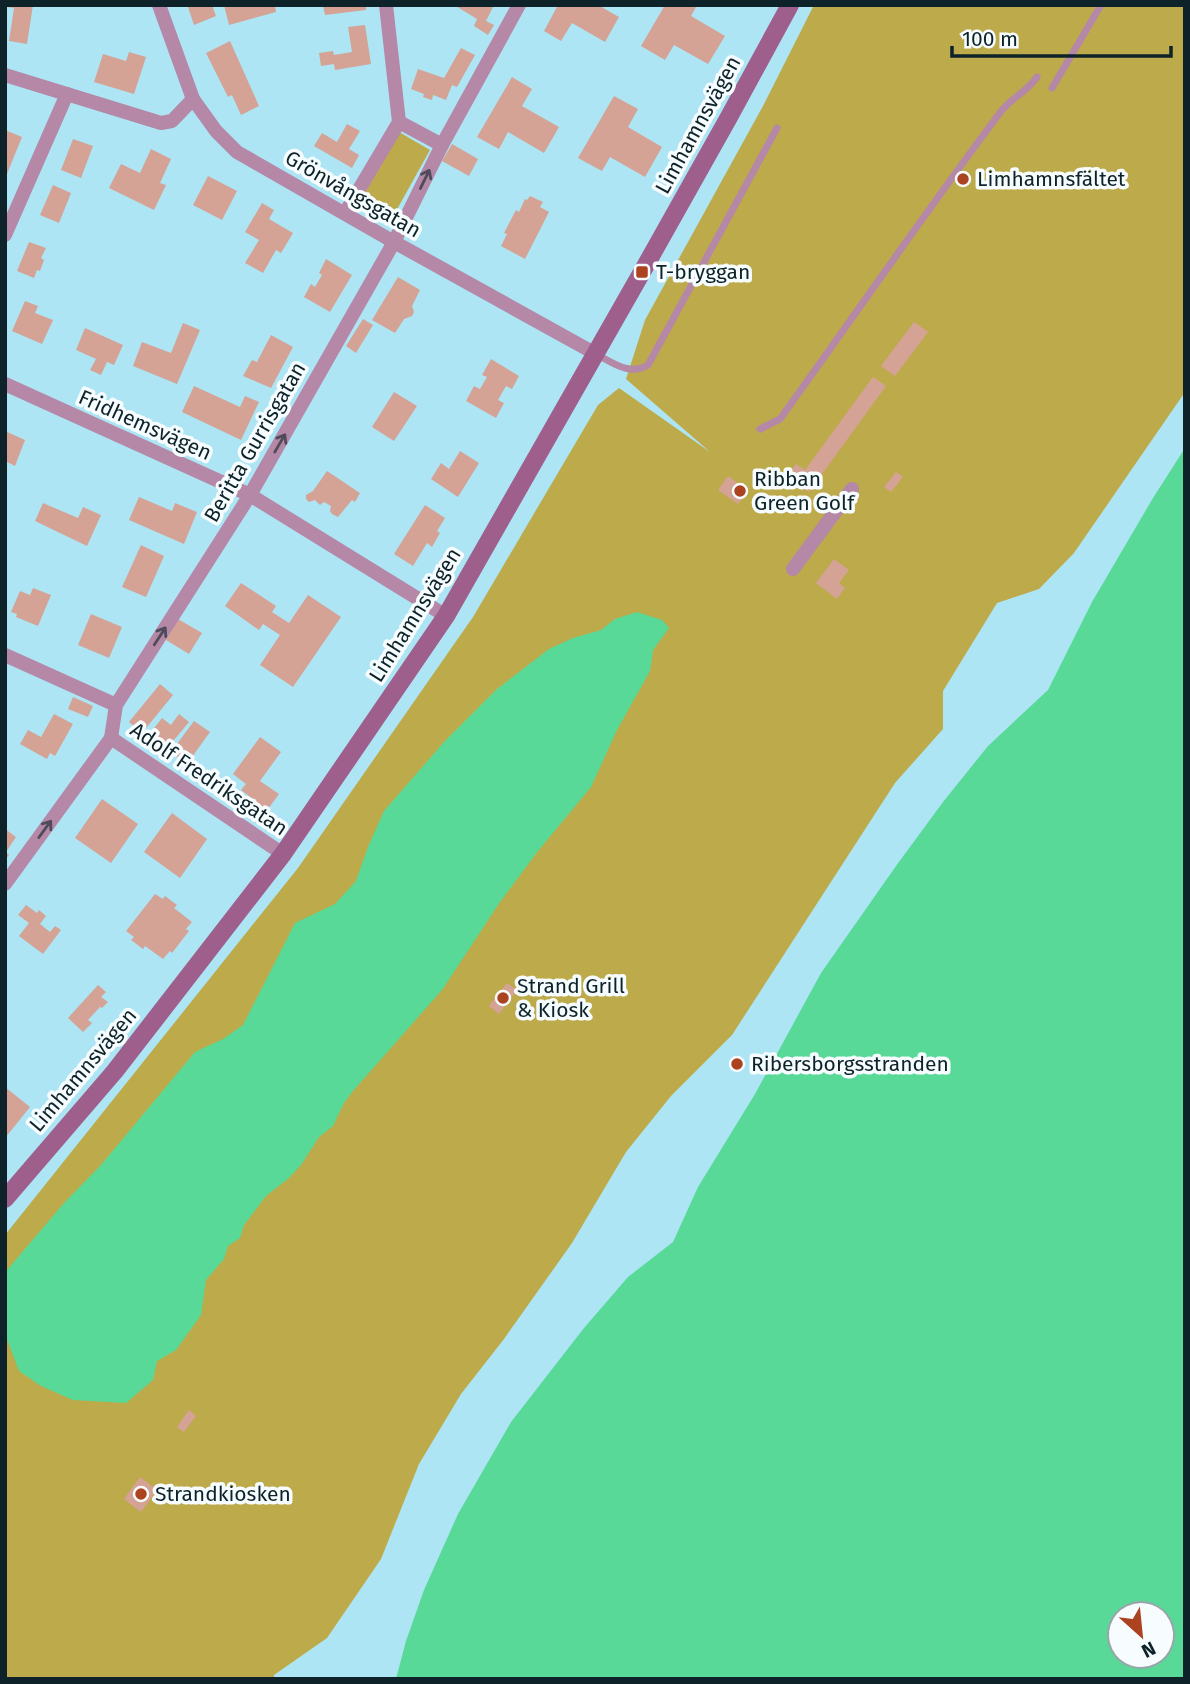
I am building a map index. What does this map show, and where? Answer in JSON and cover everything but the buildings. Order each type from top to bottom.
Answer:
[{"type":"main road","name":"Limhamnsvägen","points":[[5,1199],[115,1071],[283,854],[446,615],[596,354],[790,5]]},
{"type":"street","name":"Grönvångsgatan","points":[[159,5],[193,99],[216,131],[237,152],[596,354]]},
{"type":"street","points":[[345,213],[399,122],[386,5]]},
{"type":"street","name":"Beritta Gurrisgatan","points":[[5,884],[111,738],[116,705],[250,495],[394,242],[442,145],[519,5]]},
{"type":"street","points":[[5,75],[161,123],[172,121],[193,99]]},
{"type":"street","points":[[5,234],[67,94]]},
{"type":"street","points":[[399,122],[442,145]]},
{"type":"street","name":"Fridhemsvägen","points":[[5,384],[250,495],[446,615]]},
{"type":"street","points":[[793,569],[852,489]]},
{"type":"street","name":"Adolf Fredriksgatan","points":[[5,655],[116,705]]},
{"type":"street","name":"Adolf Fredriksgatan","points":[[111,738],[283,854]]},
{"type":"lane","points":[[1052,88],[1101,5]]},
{"type":"lane","points":[[760,429],[780,419],[1002,110],[1037,77]]},
{"type":"lane","points":[[596,354],[632,370],[648,365],[777,128]]},
{"type":"shaded area","points":[[814,5],[1185,5],[1185,392],[1074,553],[1039,589],[997,603],[943,691],[943,729],[895,783],[732,1035],[671,1096],[626,1152],[572,1243],[461,1394],[419,1464],[381,1559],[327,1638],[274,1675],[274,1679],[5,1679],[5,1235],[298,868],[473,617],[598,405],[619,388],[710,452],[626,379],[645,320],[763,106]]},
{"type":"shaded area","points":[[399,132],[430,150],[390,222],[358,205]]},
{"type":"shaded area","points":[[1185,448],[1185,1679],[396,1679],[424,1590],[458,1514],[511,1422],[584,1328],[628,1277],[673,1242],[698,1187],[755,1094],[821,973],[943,802],[988,746],[1048,690],[1092,602]]},
{"type":"shaded area","points":[[637,612],[662,620],[669,628],[653,650],[650,671],[617,730],[591,787],[500,902],[442,990],[353,1091],[333,1126],[319,1137],[301,1165],[266,1196],[244,1225],[240,1238],[228,1246],[224,1259],[206,1280],[201,1315],[176,1350],[157,1361],[153,1380],[126,1403],[73,1400],[41,1386],[19,1371],[5,1334],[7,1270],[64,1203],[101,1165],[195,1052],[223,1039],[243,1025],[295,923],[335,904],[356,881],[384,811],[444,742],[497,689],[549,649],[601,630],[615,619]]},
{"type":"place","name":"Limhamnsfältet","points":[[963,179]]},
{"type":"place","name":"T-bryggan","points":[[642,272]]},
{"type":"place","name":"Ribban Green Golf","points":[[740,491]]},
{"type":"place","name":"Strand Grill & Kiosk","points":[[503,998]]},
{"type":"place","name":"Ribersborgsstranden","points":[[737,1064]]},
{"type":"place","name":"Strandkiosken","points":[[141,1494]]}]
